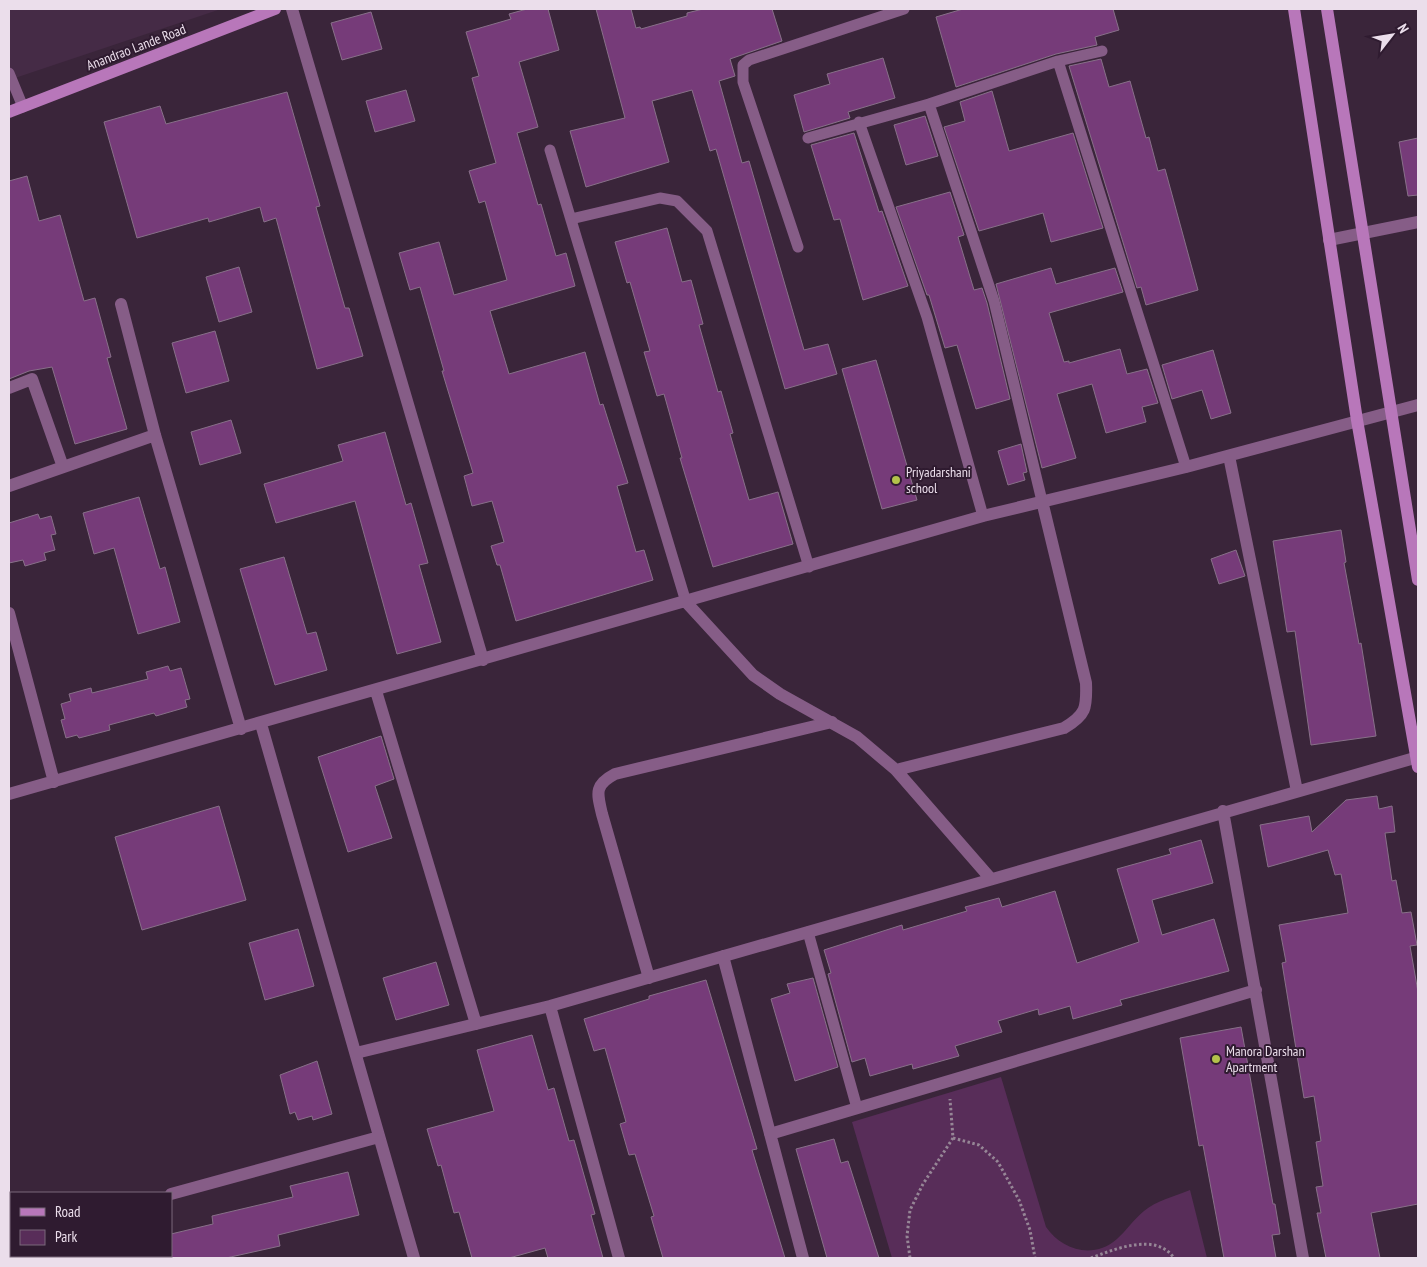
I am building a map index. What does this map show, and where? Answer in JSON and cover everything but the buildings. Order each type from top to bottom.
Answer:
[{"type":"main road","name":"Anandrao Lande Road","points":[[9,112],[275,9]]},
{"type":"main road","points":[[1294,9],[1357,420],[1418,761]]},
{"type":"main road","points":[[1327,9],[1393,410],[1418,580]]},
{"type":"street","points":[[292,9],[483,660]]},
{"type":"street","points":[[1329,240],[1418,222]]},
{"type":"street","points":[[121,304],[155,435],[240,730]]},
{"type":"street","points":[[9,388],[32,379],[63,467]]},
{"type":"street","points":[[9,794],[261,724],[982,516],[1186,467],[1393,410],[1418,405]]},
{"type":"street","points":[[9,486],[155,435]]},
{"type":"street","points":[[1229,456],[1297,791]]},
{"type":"street","points":[[896,770],[1064,728],[1076,721],[1087,705],[1086,683],[1042,501]]},
{"type":"street","points":[[686,602],[753,675],[780,694],[857,738],[896,770],[991,879]]},
{"type":"street","points":[[9,613],[54,782]]},
{"type":"street","points":[[376,691],[476,1024]]},
{"type":"street","points":[[649,978],[597,793],[603,780],[615,774],[832,722]]},
{"type":"street","points":[[261,724],[414,1258]]},
{"type":"street","points":[[356,1053],[550,1006],[1297,791],[1418,761]]},
{"type":"street","points":[[1223,812],[1303,1258]]},
{"type":"street","points":[[723,956],[803,1258]]},
{"type":"street","points":[[770,1134],[1256,990]]},
{"type":"street","points":[[550,1006],[619,1258]]},
{"type":"street","points":[[172,1194],[379,1137]]},
{"type":"lane","points":[[798,247],[743,82],[743,65],[748,60],[904,9]]},
{"type":"lane","points":[[808,138],[859,122],[929,104],[1058,61],[1102,51]]},
{"type":"lane","points":[[1058,61],[1186,467]]},
{"type":"lane","points":[[9,73],[23,107]]},
{"type":"lane","points":[[929,104],[994,301],[1042,501]]},
{"type":"lane","points":[[859,122],[927,317],[982,516]]},
{"type":"lane","points":[[550,150],[686,602]]},
{"type":"lane","points":[[571,219],[660,198],[677,201],[707,231],[809,567]]},
{"type":"lane","points":[[808,932],[857,1108]]},
{"type":"path","points":[[910,1258],[907,1236],[910,1210],[923,1184],[953,1138],[948,1081]]},
{"type":"path","points":[[953,1138],[979,1145],[998,1162],[1019,1200],[1030,1230],[1035,1258]]},
{"type":"path","points":[[1091,1258],[1122,1247],[1148,1245],[1169,1250],[1174,1258]]},
{"type":"shaded area","points":[[9,9],[221,9],[9,80]]},
{"type":"green space","points":[[1001,1077],[1046,1227],[1060,1242],[1078,1250],[1098,1249],[1108,1245],[1117,1239],[1149,1207],[1190,1190],[1207,1258],[892,1258],[852,1122]]},
{"type":"place","name":"Priyadarshani school","points":[[896,480]]},
{"type":"place","name":"Manora Darshan Apartment","points":[[1216,1059]]}]
